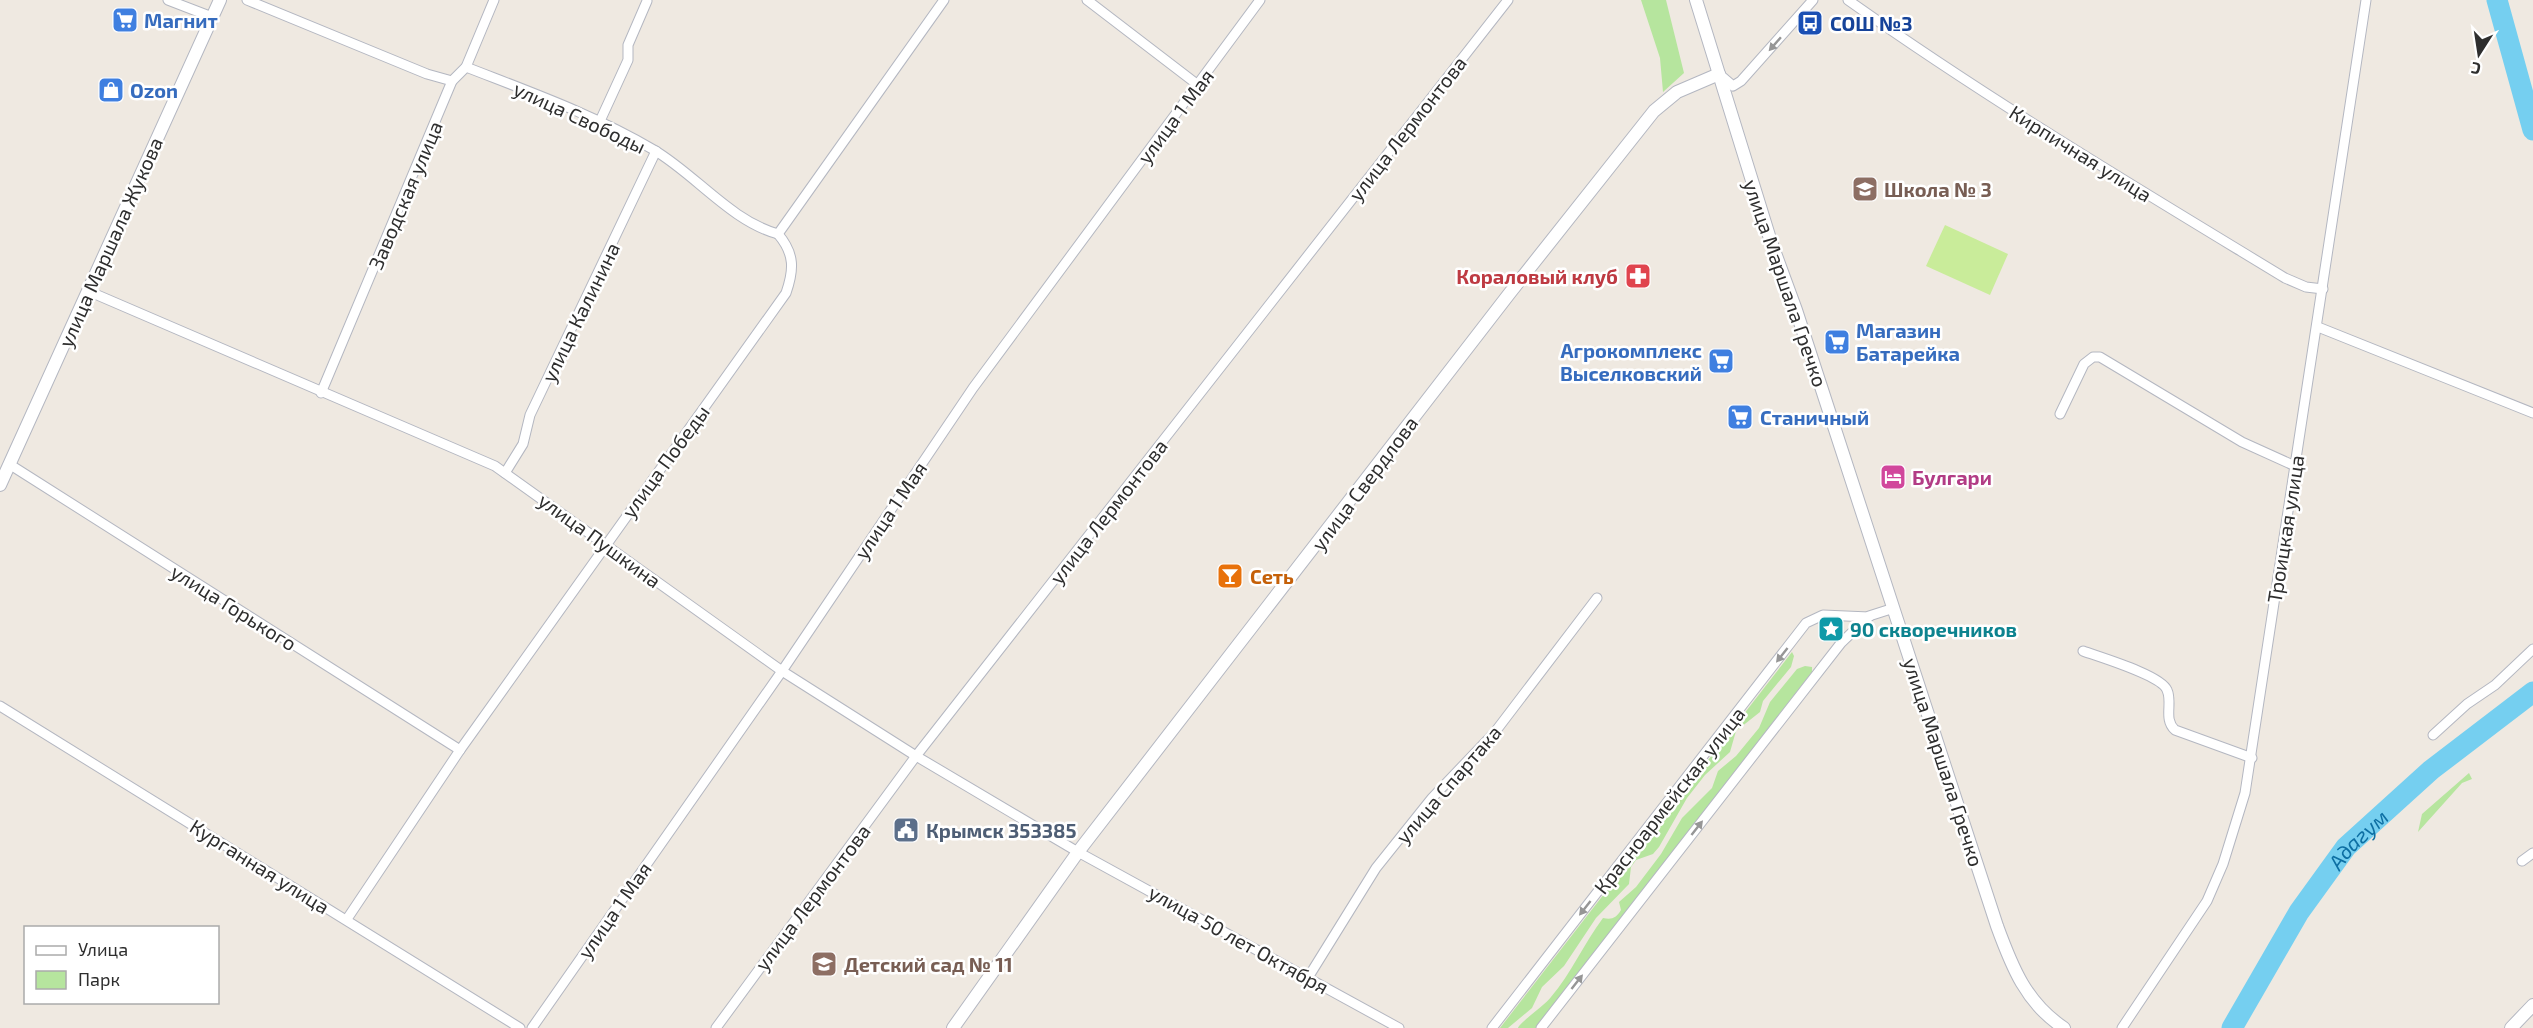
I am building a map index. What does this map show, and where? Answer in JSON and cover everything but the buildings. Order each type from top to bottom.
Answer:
[{"type":"main road","name":"улица Маршала Жукова","points":[[0,485],[220,0]]},
{"type":"main road","name":"улица Маршала Гречко","points":[[1696,0],[1771,242],[2003,942],[2029,997],[2043,1013],[2064,1028]]},
{"type":"main road","name":"улица Свердлова","points":[[953,1028],[1078,852],[1509,294],[1654,111],[1677,92],[1719,74]]},
{"type":"main road","points":[[2511,1028],[2533,1005]]},
{"type":"street","points":[[168,0],[212,16]]},
{"type":"street","points":[[247,0],[427,74],[452,81]]},
{"type":"street","name":"Заводская улица","points":[[321,393],[452,81],[466,67],[494,0]]},
{"type":"street","points":[[778,234],[944,0]]},
{"type":"street","points":[[1087,0],[1198,85]]},
{"type":"street","name":"улица 1 Мая","points":[[532,1028],[782,671],[973,388],[1260,0]]},
{"type":"street","name":"улица Лермонтова","points":[[716,1028],[916,756],[1508,0]]},
{"type":"street","points":[[1719,74],[1733,86],[1741,81],[1813,0]]},
{"type":"street","name":"Кирпичная улица","points":[[1848,0],[1919,50],[2056,139],[2285,278],[2306,287],[2323,290]]},
{"type":"street","name":"Троицкая улица","points":[[2122,1028],[2207,901],[2217,881],[2238,822],[2252,758],[2366,0]]},
{"type":"street","points":[[600,121],[628,60],[628,45],[647,1]]},
{"type":"street","name":"улица Свободы","points":[[466,67],[600,121],[656,151],[750,222],[778,234]]},
{"type":"street","name":"улица Калинина","points":[[505,473],[523,444],[530,415],[656,151]]},
{"type":"street","name":"улица Победы","points":[[346,919],[460,750],[786,293],[794,272],[785,243],[778,234]]},
{"type":"street","name":"улица Пушкина","points":[[88,291],[495,466],[782,671],[916,756],[1078,852]]},
{"type":"street","points":[[2318,327],[2533,413]]},
{"type":"street","points":[[2060,414],[2084,364],[2093,357],[2100,357],[2242,442],[2295,466]]},
{"type":"street","name":"улица Горького","points":[[9,464],[460,750]]},
{"type":"street","name":"улица Спартака","points":[[1309,976],[1380,863],[1432,798],[1495,732],[1597,598]]},
{"type":"street","name":"Красноармейская улица","points":[[1541,1028],[1841,642],[1869,617],[1894,608]]},
{"type":"street","name":"Красноармейская улица","points":[[1492,1028],[1806,623],[1823,615],[1869,617]]},
{"type":"street","points":[[2433,735],[2467,704],[2495,685],[2533,650]]},
{"type":"street","points":[[2083,651],[2162,684],[2168,691],[2169,722],[2175,730],[2252,758]]},
{"type":"street","name":"Курганная улица","points":[[0,706],[520,1028]]},
{"type":"street","name":"улица 50 лет Октября","points":[[1078,852],[1309,976],[1399,1028]]},
{"type":"street","points":[[2522,861],[2533,853]]},
{"type":"green space","points":[[1641,0],[1666,0],[1684,73],[1663,92],[1660,58]]},
{"type":"green space","points":[[1945,225],[2008,254],[1990,295],[1926,266]]},
{"type":"green space","points":[[1792,652],[1794,656],[1791,667],[1763,701],[1760,712],[1736,731],[1730,752],[1705,775],[1687,798],[1659,847],[1653,854],[1636,860],[1631,867],[1629,884],[1596,918],[1564,966],[1542,987],[1532,1008],[1508,1028],[1500,1028]]},
{"type":"green space","points":[[1805,666],[1812,667],[1812,672],[1536,1028],[1518,1028],[1548,1001],[1603,918],[1614,918],[1619,913],[1621,910],[1619,902],[1636,887],[1661,854],[1682,818],[1712,788],[1718,771],[1736,756],[1759,728],[1770,702],[1797,669]]},
{"type":"green space","points":[[2469,773],[2472,779],[2462,783],[2418,832],[2422,814]]},
{"type":"waterway","name":"Адагум","points":[[2497,0],[2533,130]]},
{"type":"waterway","name":"Адагум","points":[[2232,1028],[2299,912],[2346,847],[2431,770],[2533,692]]},
{"type":"place","name":"Магнит","points":[[125,20]]},
{"type":"place","name":"СОШ №3","points":[[1810,23]]},
{"type":"place","name":"Ozon","points":[[111,90]]},
{"type":"place","name":"Школа № 3","points":[[1865,189]]},
{"type":"place","name":"Кораловый клуб","points":[[1638,276]]},
{"type":"place","name":"Магазин Батарейка","points":[[1837,342]]},
{"type":"place","name":"Агрокомплекс Выселковский","points":[[1721,361]]},
{"type":"place","name":"Станичный","points":[[1740,417]]},
{"type":"place","name":"Булгари","points":[[1893,477]]},
{"type":"place","name":"Сеть","points":[[1230,576]]},
{"type":"place","name":"90 скворечников","points":[[1831,629]]},
{"type":"place","name":"Крымск 353385","points":[[906,830]]},
{"type":"place","name":"Детский сад № 11","points":[[824,964]]}]
